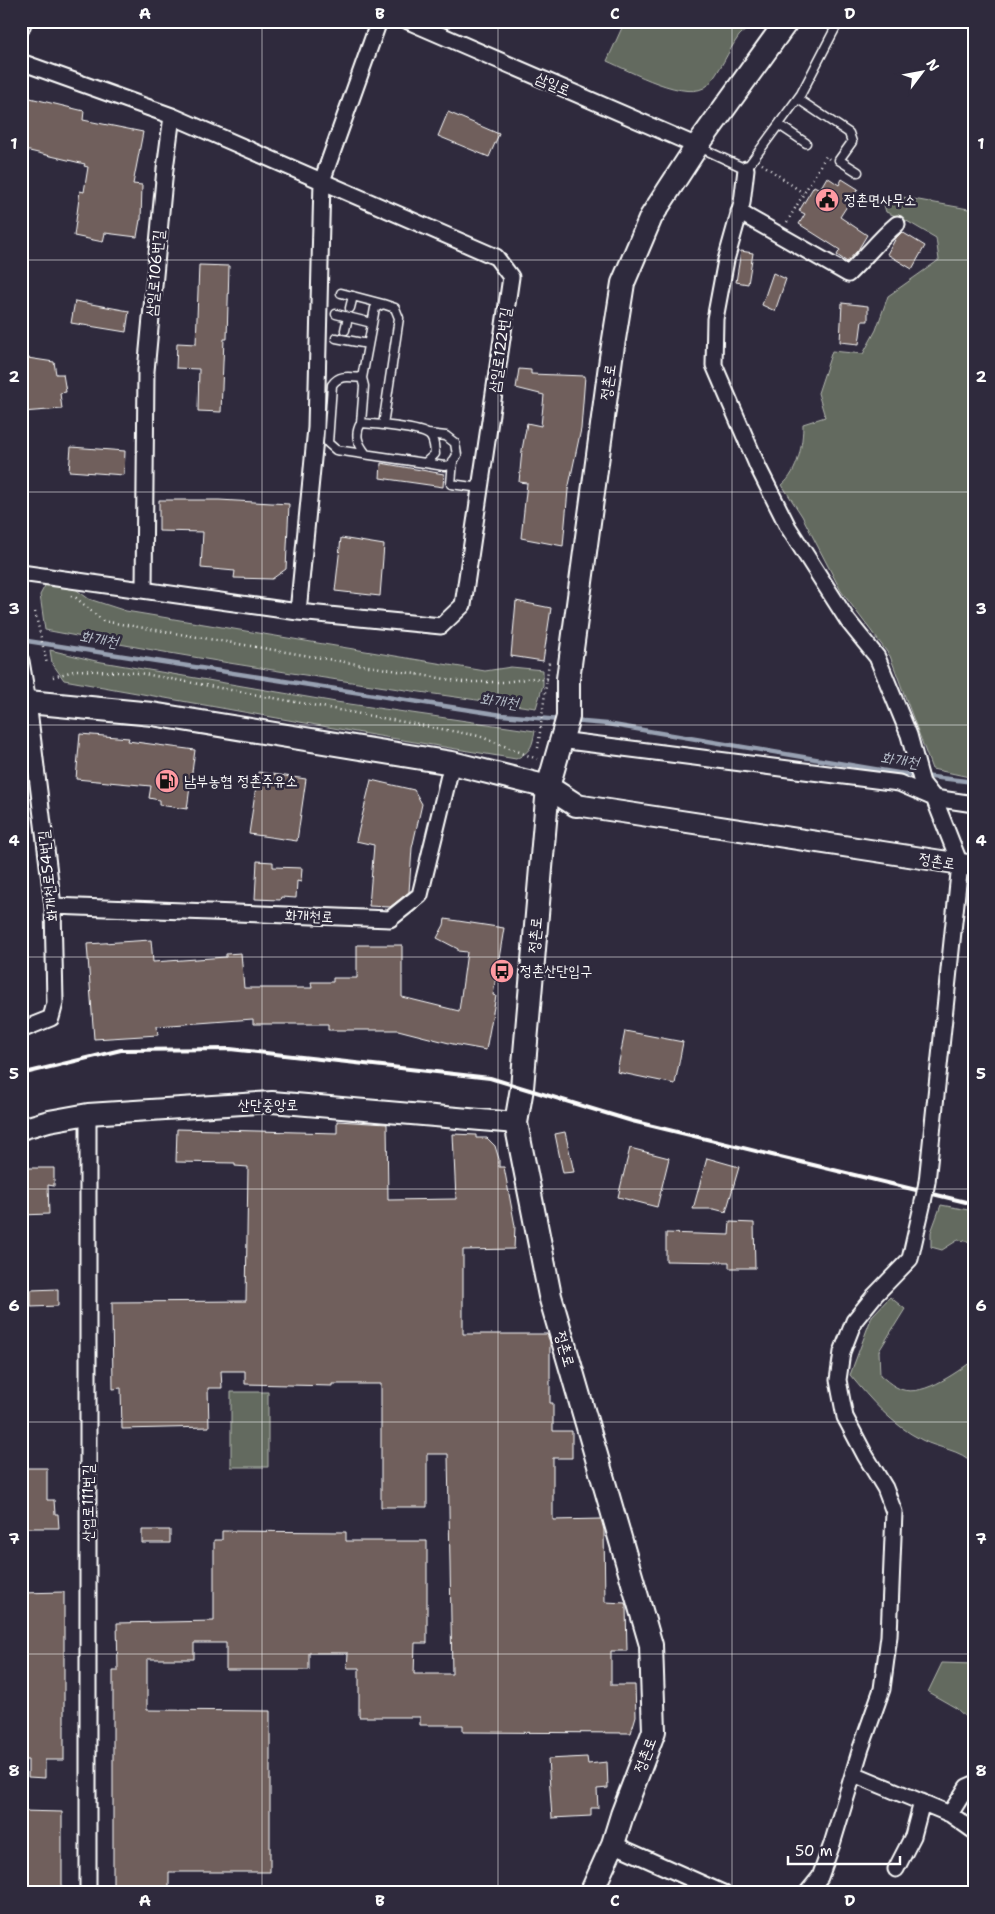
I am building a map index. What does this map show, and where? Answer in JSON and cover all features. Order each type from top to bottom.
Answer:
[{"type":"main road","name":"정촌로","points":[[591,1893],[614,1844],[622,1815],[654,1731],[651,1645],[550,1296],[516,1123],[522,1088],[548,787],[546,755],[564,729],[557,680],[623,283],[651,217],[697,146],[788,21]]},
{"type":"main road","points":[[25,697],[152,714],[452,763],[548,787]]},
{"type":"main road","name":"정촌로","points":[[548,787],[576,805]]},
{"type":"street","points":[[21,29],[24,21]]},
{"type":"street","points":[[21,572],[298,612],[316,428],[322,181],[378,21]]},
{"type":"street","name":"삼일로","points":[[408,21],[697,146]]},
{"type":"street","points":[[21,62],[172,116]]},
{"type":"street","name":"삼일로122번길","points":[[172,116],[496,257],[511,277],[463,605],[441,626],[298,612]]},
{"type":"street","name":"삼일로106번길","points":[[144,590],[146,371],[164,179],[172,116]]},
{"type":"street","points":[[750,163],[726,260],[715,319],[714,365],[758,467],[788,527],[848,621],[878,657],[908,734],[922,783],[934,798],[967,865],[927,1182],[910,1258],[875,1295],[854,1321],[842,1352],[838,1380],[845,1417],[864,1455],[885,1488],[894,1512],[889,1636],[882,1689],[820,1877],[807,1893]]},
{"type":"street","points":[[739,212],[848,274],[868,256],[897,224]]},
{"type":"street","name":"화개천로54번길","points":[[21,660],[53,906],[55,1003],[52,1018],[21,1030]]},
{"type":"street","points":[[564,729],[898,783],[934,798],[974,804]]},
{"type":"street","name":"화개천로","points":[[53,906],[390,919],[420,895],[452,763]]},
{"type":"street","name":"정촌로","points":[[576,805],[967,865]]},
{"type":"street","name":"산단중앙로","points":[[21,1129],[48,1121],[88,1114],[272,1102],[516,1123]]},
{"type":"street","name":"산업로111번길","points":[[88,1114],[88,1893]]},
{"type":"street","points":[[854,1774],[950,1814],[974,1831]]},
{"type":"street","points":[[950,1814],[967,1787],[974,1784]]},
{"type":"street","points":[[896,1868],[913,1836],[922,1802]]},
{"type":"street","points":[[614,1844],[723,1893]]},
{"type":"lane","points":[[697,146],[750,163],[798,99],[839,21]]},
{"type":"lane","points":[[798,99],[849,133],[852,142],[839,160],[858,172]]},
{"type":"lane","points":[[779,125],[806,143]]},
{"type":"lane","points":[[341,293],[395,308],[399,318],[383,425]]},
{"type":"lane","points":[[350,308],[353,296]]},
{"type":"lane","points":[[366,454],[358,444],[357,430],[361,423],[364,386],[362,378],[375,308],[383,304]]},
{"type":"lane","points":[[336,314],[372,323]]},
{"type":"lane","points":[[345,330],[348,317]]},
{"type":"lane","points":[[336,338],[368,344]]},
{"type":"lane","points":[[344,350],[347,341]]},
{"type":"lane","points":[[361,423],[446,436],[455,443],[457,455],[451,465],[444,466],[336,450],[328,443],[332,386],[335,380],[344,376],[362,378]]},
{"type":"lane","points":[[424,463],[435,454],[434,440],[428,434]]},
{"type":"lane","points":[[344,451],[358,439]]},
{"type":"lane","points":[[453,461],[451,484],[480,488]]},
{"type":"path","points":[[790,241],[797,229],[786,221],[826,156],[831,160]]},
{"type":"path","points":[[750,163],[804,193]]},
{"type":"path","points":[[68,595],[76,598],[103,621],[463,682],[504,682],[533,678],[557,680]]},
{"type":"path","points":[[35,612],[47,664]]},
{"type":"path","points":[[549,662],[557,680]]},
{"type":"path","points":[[53,677],[77,670],[139,673],[479,736],[530,758],[546,755],[547,689],[557,680]]},
{"type":"path","points":[[21,1054],[27,1053],[26,1051]]},
{"type":"green space","points":[[625,21],[757,21],[739,36],[708,85],[699,90],[687,91],[658,84],[607,61]]},
{"type":"green space","points":[[902,197],[974,210],[974,778],[932,769],[890,656],[841,591],[802,516],[782,485],[796,465],[802,440],[803,424],[825,417],[818,393],[832,351],[863,354],[876,330],[888,296],[939,260],[936,238],[905,220],[886,212],[884,205]]},
{"type":"green space","points":[[47,582],[74,588],[89,599],[126,611],[485,671],[511,667],[543,670],[543,685],[536,708],[290,673],[167,653],[45,630],[40,595]]},
{"type":"green space","points":[[50,650],[96,661],[336,702],[535,731],[530,748],[525,754],[516,759],[64,680],[52,663]]},
{"type":"green space","points":[[941,1205],[974,1211],[974,1242],[958,1240],[942,1250],[931,1247],[931,1232]]},
{"type":"green space","points":[[890,1297],[905,1309],[879,1351],[880,1375],[890,1383],[905,1390],[915,1391],[926,1388],[947,1378],[974,1360],[974,1464],[962,1455],[922,1440],[901,1427],[874,1403],[850,1375],[872,1316]]},
{"type":"green space","points":[[231,1392],[268,1392],[268,1467],[231,1467]]},
{"type":"green space","points":[[942,1663],[974,1664],[974,1725],[956,1708],[928,1692]]},
{"type":"building","points":[[26,97],[84,111],[83,120],[143,132],[133,184],[142,185],[141,220],[137,237],[105,233],[103,242],[74,236],[80,191],[84,192],[88,167],[84,166],[85,164],[21,149],[21,130]]},
{"type":"building","points":[[448,112],[499,134],[489,157],[438,136]]},
{"type":"building","points":[[827,177],[839,185],[842,179],[858,189],[840,217],[867,235],[858,250],[847,262],[837,255],[840,250],[799,224],[805,214],[799,211],[814,186],[820,189]]},
{"type":"building","points":[[902,232],[925,246],[912,269],[887,254],[896,238]]},
{"type":"building","points":[[741,251],[753,253],[748,284],[736,282]]},
{"type":"building","points":[[199,265],[229,266],[227,339],[224,339],[221,412],[198,411],[199,369],[176,368],[177,343],[196,344]]},
{"type":"building","points":[[773,273],[786,279],[775,311],[762,305]]},
{"type":"building","points":[[75,301],[129,311],[126,332],[71,323]]},
{"type":"building","points":[[842,303],[868,306],[868,321],[862,321],[859,344],[840,342]]},
{"type":"building","points":[[21,357],[54,362],[56,374],[63,374],[66,392],[60,393],[62,409],[22,412]]},
{"type":"building","points":[[519,369],[531,370],[531,374],[585,376],[581,429],[568,490],[563,546],[521,538],[527,483],[519,482],[522,450],[527,423],[541,426],[544,395],[516,388]]},
{"type":"building","points":[[71,447],[125,451],[124,475],[69,471]]},
{"type":"building","points":[[381,463],[444,474],[443,487],[380,478]]},
{"type":"building","points":[[159,500],[219,500],[289,504],[286,569],[272,579],[234,578],[235,571],[201,568],[203,532],[159,531]]},
{"type":"building","points":[[341,538],[384,545],[380,596],[335,591]]},
{"type":"building","points":[[516,601],[551,608],[543,661],[511,656]]},
{"type":"building","points":[[80,734],[129,738],[128,741],[195,750],[187,809],[159,805],[159,800],[149,798],[151,786],[76,779]]},
{"type":"building","points":[[258,772],[306,779],[297,841],[249,834]]},
{"type":"building","points":[[371,780],[414,790],[422,804],[412,848],[409,892],[390,907],[369,906],[374,845],[356,841]]},
{"type":"building","points":[[257,861],[273,862],[273,867],[302,868],[301,882],[297,881],[296,898],[281,897],[280,900],[255,899]]},
{"type":"building","points":[[445,919],[504,928],[493,995],[496,996],[486,1050],[398,1030],[328,1030],[328,1024],[253,1024],[253,1019],[157,1026],[158,1035],[94,1039],[87,944],[151,940],[153,962],[226,957],[226,954],[241,953],[244,988],[312,988],[311,982],[333,982],[333,978],[357,978],[357,945],[402,945],[402,997],[459,1011],[467,952],[458,951],[458,949],[437,938]]},
{"type":"building","points":[[625,1031],[683,1042],[675,1084],[617,1072]]},
{"type":"building","points":[[337,1121],[387,1124],[388,1200],[456,1199],[453,1134],[476,1135],[476,1138],[487,1138],[495,1146],[499,1167],[504,1167],[515,1226],[514,1249],[463,1250],[463,1334],[547,1334],[550,1342],[550,1403],[553,1403],[553,1431],[572,1431],[572,1458],[553,1458],[553,1520],[601,1519],[604,1530],[605,1602],[625,1603],[626,1607],[627,1651],[611,1651],[611,1685],[635,1685],[636,1716],[631,1733],[463,1732],[463,1725],[420,1725],[420,1717],[359,1717],[359,1668],[347,1668],[348,1653],[309,1653],[309,1670],[226,1670],[226,1643],[194,1643],[194,1659],[147,1659],[147,1710],[270,1711],[270,1872],[169,1872],[169,1893],[113,1893],[113,1671],[118,1671],[117,1623],[214,1621],[214,1540],[222,1540],[222,1531],[346,1532],[346,1541],[427,1541],[427,1643],[415,1643],[414,1674],[452,1674],[448,1454],[427,1454],[427,1507],[381,1507],[381,1384],[332,1384],[332,1386],[245,1384],[245,1371],[221,1371],[222,1388],[208,1388],[209,1427],[122,1429],[121,1388],[113,1389],[112,1302],[246,1301],[248,1167],[235,1166],[235,1163],[176,1162],[177,1129],[337,1133]]},
{"type":"building","points":[[565,1132],[574,1172],[563,1173],[555,1134]]},
{"type":"building","points":[[630,1148],[669,1158],[657,1207],[618,1197]]},
{"type":"building","points":[[707,1158],[739,1167],[726,1212],[714,1209],[693,1209]]},
{"type":"building","points":[[21,1168],[54,1168],[54,1186],[48,1185],[49,1214],[21,1215]]},
{"type":"building","points":[[730,1222],[754,1223],[755,1268],[729,1268],[729,1262],[666,1261],[666,1233],[729,1235]]},
{"type":"building","points":[[58,1289],[58,1306],[31,1307],[31,1290]]},
{"type":"building","points":[[23,1468],[47,1468],[47,1500],[54,1500],[59,1528],[21,1528]]},
{"type":"building","points":[[142,1530],[170,1530],[170,1543],[142,1543]]},
{"type":"building","points":[[64,1592],[64,1760],[45,1760],[45,1778],[28,1777],[28,1760],[21,1760],[21,1593]]},
{"type":"building","points":[[587,1757],[588,1764],[607,1762],[608,1788],[597,1789],[598,1808],[591,1808],[591,1816],[552,1818],[548,1759]]},
{"type":"building","points":[[21,1811],[62,1812],[62,1893],[21,1893]]},
{"type":"waterway","name":"화개천","points":[[21,640],[502,715],[560,720]]},
{"type":"waterway","name":"화개천","points":[[572,721],[607,724],[898,773],[974,782]]},
{"type":"railway","points":[[21,1074],[121,1050],[230,1049],[490,1078],[632,1121],[974,1204]]},
{"type":"place","name":"정촌면사무소","points":[[827,200]]},
{"type":"place","name":"남부농협 정촌주유소","points":[[167,781]]},
{"type":"place","name":"정촌산단입구","points":[[502,971]]}]
